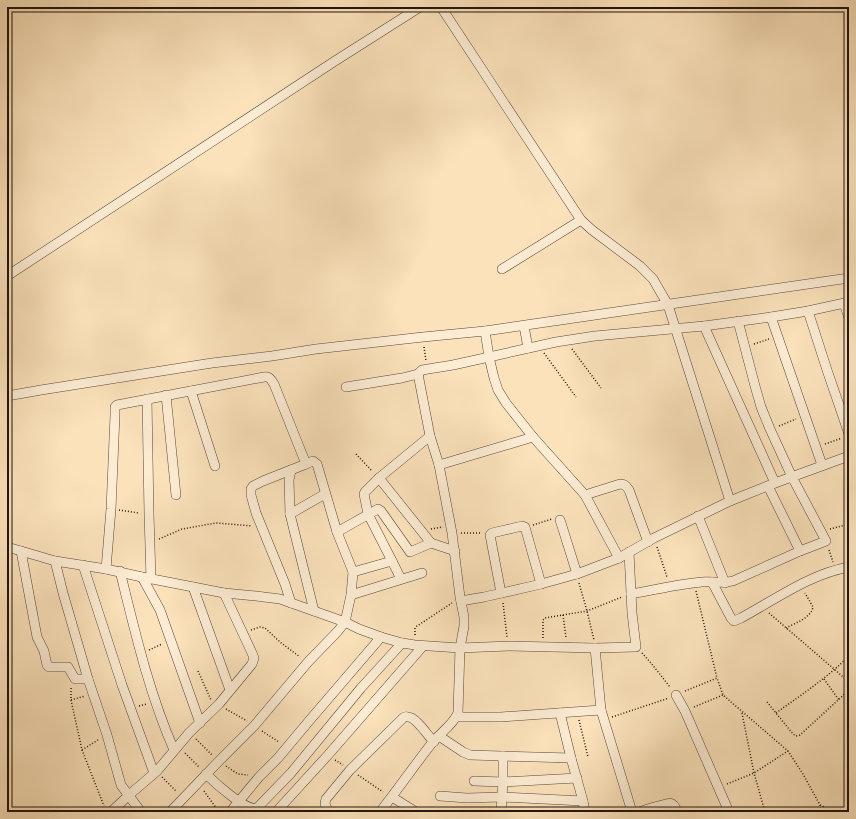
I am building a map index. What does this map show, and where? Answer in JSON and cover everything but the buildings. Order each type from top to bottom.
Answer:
[{"type":"street","points":[[7,276],[420,7]]},
{"type":"street","points":[[441,7],[581,220],[640,266],[653,279],[668,305],[730,501]]},
{"type":"street","points":[[502,269],[581,220]]},
{"type":"street","points":[[8,394],[316,349],[524,326],[849,278]]},
{"type":"street","points":[[346,387],[402,378],[418,374],[427,368],[453,365],[538,345],[595,336],[704,326],[771,317],[808,311],[847,302],[849,318]]},
{"type":"street","points":[[808,311],[846,436]]},
{"type":"street","points":[[771,317],[822,465]]},
{"type":"street","points":[[631,594],[694,583],[724,583],[733,581],[826,541],[792,477],[761,407],[738,321]]},
{"type":"street","points":[[524,326],[528,348]]},
{"type":"street","points":[[704,326],[800,551]]},
{"type":"street","points":[[485,331],[494,378],[498,390],[506,404],[533,437],[585,495],[619,558]]},
{"type":"street","points":[[380,812],[413,767],[458,713],[460,648],[464,626],[461,599],[451,529],[439,465],[430,436],[418,374]]},
{"type":"street","points":[[106,569],[112,509],[115,407],[119,404],[268,376],[274,384],[306,464]]},
{"type":"street","points":[[191,391],[215,466]]},
{"type":"street","points":[[166,395],[176,496]]},
{"type":"street","points":[[148,399],[150,543],[146,578],[159,606],[200,723]]},
{"type":"street","points":[[401,579],[368,514],[364,494],[379,478],[430,436]]},
{"type":"street","points":[[439,465],[533,437]]},
{"type":"street","points":[[461,599],[484,597],[577,574],[619,558],[651,540],[730,501],[771,484],[849,456]]},
{"type":"street","points":[[174,811],[206,774],[254,726],[308,662],[345,622],[351,595],[353,572],[337,532],[317,464],[313,461],[263,481],[253,486],[251,489],[251,495],[262,527],[291,603]]},
{"type":"street","points":[[291,470],[289,480],[290,514],[314,611]]},
{"type":"street","points":[[379,478],[431,543],[454,551]]},
{"type":"street","points":[[585,495],[620,484],[627,486],[651,540]]},
{"type":"street","points":[[290,514],[325,494]]},
{"type":"street","points":[[337,532],[378,509],[381,511],[410,552],[431,543]]},
{"type":"street","points":[[698,516],[724,583]]},
{"type":"street","points":[[560,520],[577,574]]},
{"type":"street","points":[[501,593],[490,537],[491,534],[522,526],[525,527],[541,584]]},
{"type":"street","points":[[7,547],[55,560],[224,593],[270,597],[314,611],[381,637],[402,643],[419,646],[460,648],[508,646],[596,648],[636,647],[632,613],[629,552]]},
{"type":"street","points":[[21,551],[37,637],[44,650],[47,665],[49,667],[67,666],[70,668],[76,679],[88,678]]},
{"type":"street","points":[[55,560],[63,593],[121,785],[141,812]]},
{"type":"street","points":[[353,572],[392,561]]},
{"type":"street","points":[[83,565],[122,685],[155,772]]},
{"type":"street","points":[[712,582],[734,621],[742,618],[801,584],[835,569],[849,567]]},
{"type":"street","points":[[120,572],[155,702],[165,729],[176,748]]},
{"type":"street","points":[[351,595],[422,573]]},
{"type":"street","points":[[193,587],[230,690]]},
{"type":"street","points":[[111,812],[155,772],[189,733],[217,706],[252,664],[254,658],[224,593]]},
{"type":"street","points":[[230,812],[259,777],[287,748],[381,637]]},
{"type":"street","points":[[206,774],[239,801],[252,809],[259,807],[292,773],[361,688],[402,643]]},
{"type":"street","points":[[276,812],[328,755],[419,646]]},
{"type":"street","points":[[596,648],[601,710],[632,812]]},
{"type":"street","points":[[676,695],[685,711],[729,812]]},
{"type":"street","points":[[456,717],[501,717],[601,710]]},
{"type":"street","points":[[560,713],[571,758],[584,801],[585,812]]},
{"type":"street","points":[[330,812],[325,806],[324,802],[326,799],[350,770],[406,716],[416,721],[436,739],[463,752],[475,755],[571,758]]},
{"type":"street","points":[[501,812],[503,756]]},
{"type":"street","points":[[474,781],[503,782],[577,778]]},
{"type":"street","points":[[440,796],[584,801]]},
{"type":"street","points":[[392,797],[416,812]]},
{"type":"street","points":[[639,812],[670,803],[673,804],[678,812]]},
{"type":"path","points":[[745,347],[777,336]]},
{"type":"path","points":[[423,337],[427,368]]},
{"type":"path","points":[[566,341],[601,388]]},
{"type":"path","points":[[538,345],[576,397]]},
{"type":"path","points":[[770,429],[805,415]]},
{"type":"path","points":[[815,447],[846,436]]},
{"type":"path","points":[[356,454],[379,478]]},
{"type":"path","points":[[112,509],[149,514]]},
{"type":"path","points":[[525,527],[555,518],[560,520]]},
{"type":"path","points":[[150,543],[182,528],[216,523],[262,527]]},
{"type":"path","points":[[821,531],[849,524]]},
{"type":"path","points":[[421,531],[451,529],[491,534]]},
{"type":"path","points":[[651,540],[670,587]]},
{"type":"path","points":[[826,541],[835,569]]},
{"type":"path","points":[[577,574],[596,648]]},
{"type":"path","points":[[694,583],[717,678],[723,695],[788,751],[803,774],[820,805],[822,812]]},
{"type":"path","points":[[786,628],[808,616],[812,612],[813,607],[801,584]]},
{"type":"path","points":[[501,593],[508,646]]},
{"type":"path","points":[[543,647],[543,620],[547,617],[587,611],[631,594]]},
{"type":"path","points":[[419,646],[414,632],[417,626],[461,599]]},
{"type":"path","points":[[762,606],[849,682]]},
{"type":"path","points":[[564,615],[566,647]]},
{"type":"path","points":[[242,633],[263,627],[284,646],[308,662]]},
{"type":"path","points":[[141,654],[171,640]]},
{"type":"path","points":[[636,647],[652,663],[676,695]]},
{"type":"path","points":[[776,713],[824,678],[849,656]]},
{"type":"path","points":[[198,671],[217,706],[254,726],[287,748]]},
{"type":"path","points":[[604,719],[676,695],[717,678]]},
{"type":"path","points":[[824,678],[839,700]]},
{"type":"path","points":[[767,702],[796,736],[800,735],[849,690]]},
{"type":"path","points":[[93,694],[71,700],[82,750],[106,812]]},
{"type":"path","points":[[685,711],[723,695]]},
{"type":"path","points":[[131,708],[155,702]]},
{"type":"path","points":[[578,711],[588,757]]},
{"type":"path","points":[[742,712],[754,773],[765,812]]},
{"type":"path","points":[[189,733],[219,761],[238,774],[259,777]]},
{"type":"path","points":[[82,750],[107,735]]},
{"type":"path","points":[[176,748],[206,774]]},
{"type":"path","points":[[719,788],[754,773],[788,751]]},
{"type":"path","points":[[328,755],[392,797]]},
{"type":"path","points":[[155,772],[183,799]]},
{"type":"path","points":[[198,783],[219,812]]},
{"type":"path","points":[[820,805],[836,812]]}]
